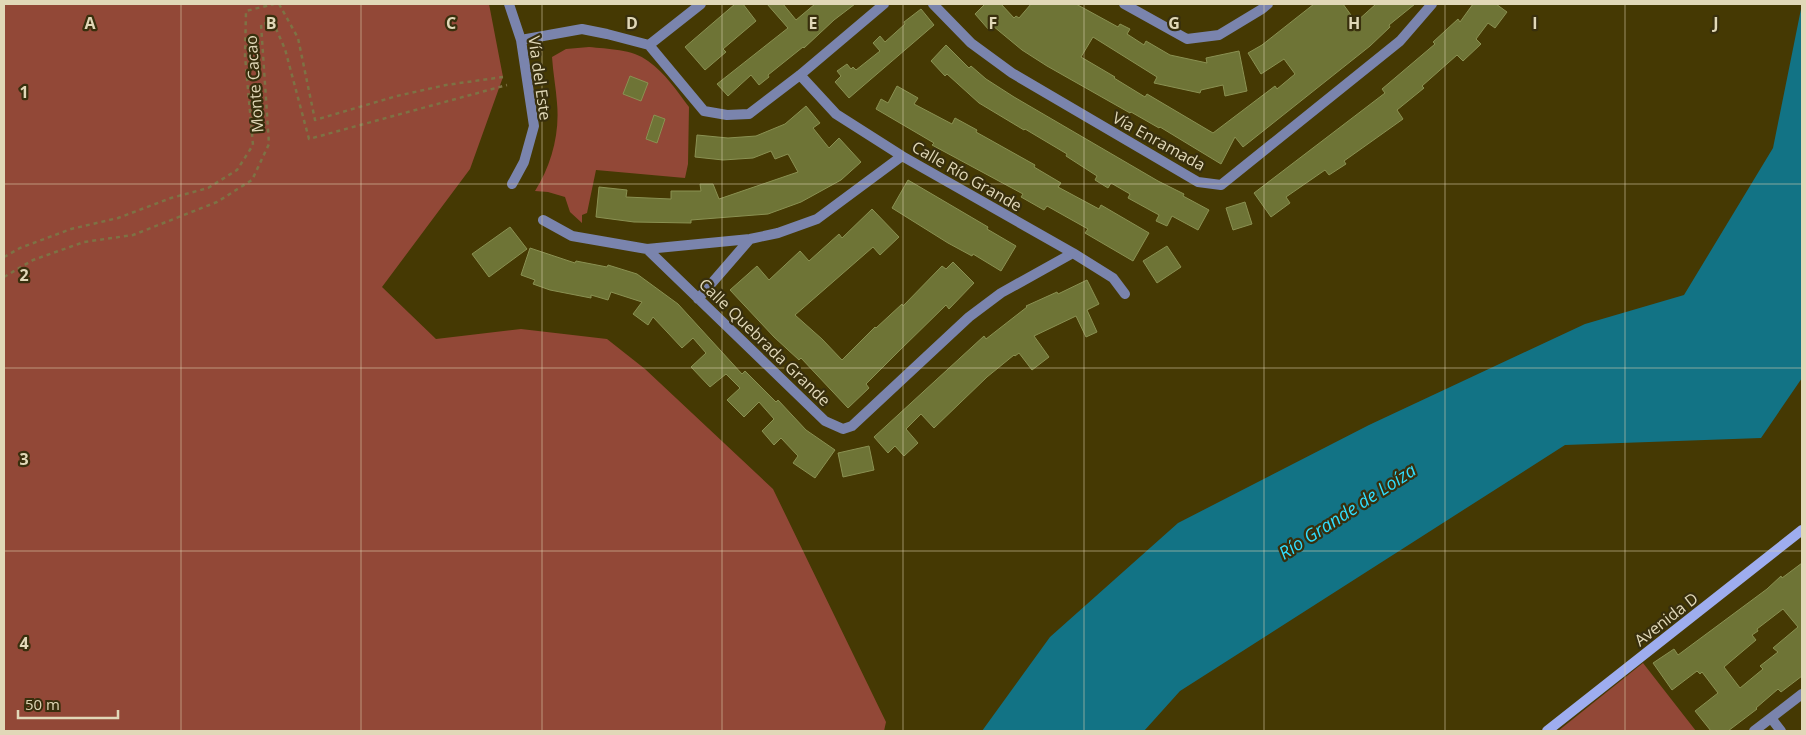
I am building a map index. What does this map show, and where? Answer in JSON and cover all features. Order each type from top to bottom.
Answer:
[{"type":"street","name":"Vía del Este","points":[[509,4],[521,40],[534,126],[524,162],[512,184]]},
{"type":"street","points":[[649,46],[701,4]]},
{"type":"street","points":[[521,40],[582,29],[649,46],[704,111],[727,115],[749,114],[800,75],[884,4]]},
{"type":"street","name":"Vía Enramada","points":[[933,4],[971,42],[1012,73],[1198,182],[1221,185],[1400,41],[1432,4]]},
{"type":"street","points":[[1124,4],[1187,39],[1218,35],[1268,4]]},
{"type":"street","name":"Calle Río Grande","points":[[800,75],[836,114],[902,156],[1073,253],[1113,278],[1125,294]]},
{"type":"street","points":[[543,220],[572,236],[647,249],[750,239],[778,233],[817,220],[902,156]]},
{"type":"street","points":[[698,298],[750,239]]},
{"type":"street","name":"Calle Quebrada Grande","points":[[647,249],[825,421],[843,429],[852,426],[969,317],[988,302],[1073,253]]},
{"type":"street","name":"Avenida D","points":[[1548,731],[1802,530]]},
{"type":"street","points":[[1754,731],[1802,694]]},
{"type":"street","points":[[1771,718],[1781,731]]},
{"type":"path","points":[[4,257],[20,248],[71,229],[118,218],[171,198],[208,188],[237,170],[253,145],[245,56],[246,11],[274,4]]},
{"type":"path","points":[[279,4],[298,38],[315,120],[397,96],[446,85],[503,77]]},
{"type":"path","name":"Monte Cacao","points":[[4,277],[33,260],[84,242],[133,234],[217,202],[252,180],[269,144],[261,24],[273,22],[284,49],[310,139],[507,85]]},
{"type":"shaded area","points":[[4,4],[489,4],[503,77],[470,169],[382,287],[436,339],[521,329],[607,339],[645,369],[773,489],[886,722],[884,731],[4,731]]},
{"type":"shaded area","points":[[589,47],[620,50],[642,57],[660,71],[670,82],[689,107],[688,164],[685,178],[596,170],[587,213],[582,215],[582,223],[570,212],[565,197],[548,192],[535,191],[546,171],[556,138],[558,115],[552,57],[566,49]]},
{"type":"shaded area","points":[[1643,663],[1696,731],[1558,731]]},
{"type":"water","name":"Río Grande de Loíza","points":[[1802,4],[1802,378],[1761,438],[1565,445],[1180,691],[1144,731],[982,731],[1050,637],[1178,523],[1369,425],[1585,324],[1684,295],[1773,148]]},
{"type":"building","points":[[735,4],[743,4],[756,21],[723,49],[726,52],[705,70],[685,47]]},
{"type":"building","points":[[767,4],[783,4],[796,20],[815,4],[855,4],[834,20],[804,48],[768,75],[769,77],[759,85],[751,75],[728,96],[717,84],[788,28]]},
{"type":"building","points":[[985,4],[1001,4],[1014,18],[1016,16],[1019,18],[1031,4],[1076,4],[1118,27],[1120,24],[1130,29],[1127,34],[1144,45],[1146,41],[1170,55],[1207,63],[1206,58],[1239,51],[1247,91],[1225,96],[1223,85],[1201,90],[1200,93],[1154,83],[1157,77],[1093,37],[1081,57],[1145,97],[1147,94],[1213,133],[1275,86],[1277,89],[1295,74],[1284,59],[1261,74],[1248,53],[1262,45],[1314,4],[1343,4],[1356,22],[1376,4],[1415,4],[1389,25],[1390,27],[1370,46],[1243,147],[1235,137],[1221,164],[1160,127],[1130,113],[1047,66],[1022,50],[993,26],[989,30],[975,14]]},
{"type":"building","points":[[1473,4],[1496,4],[1507,12],[1495,28],[1488,23],[1476,39],[1481,44],[1463,61],[1457,55],[1422,86],[1424,88],[1397,110],[1403,119],[1344,161],[1346,164],[1329,175],[1325,170],[1286,197],[1290,203],[1271,217],[1254,193],[1385,93],[1382,89],[1435,44],[1433,42],[1458,19],[1460,22]]},
{"type":"building","points":[[921,9],[934,25],[849,98],[835,82],[841,76],[837,71],[847,64],[851,69],[853,67],[856,70],[880,51],[873,43],[880,36],[885,42],[905,24],[904,22]]},
{"type":"building","points":[[946,45],[969,68],[971,66],[986,79],[1014,97],[1209,210],[1198,230],[1172,216],[1167,226],[1156,221],[1159,215],[1128,198],[1130,194],[1111,183],[1108,188],[1095,180],[1097,176],[1066,156],[1067,154],[979,103],[947,74],[945,76],[931,61]]},
{"type":"building","points":[[630,76],[648,83],[641,101],[623,94]]},
{"type":"building","points":[[897,86],[918,98],[914,104],[952,124],[955,118],[977,130],[976,132],[1035,165],[1034,167],[1061,183],[1058,187],[1099,209],[1101,205],[1149,233],[1133,261],[1085,233],[1088,229],[1047,206],[1044,210],[1021,197],[1023,194],[932,145],[934,143],[876,109],[881,99],[888,103]]},
{"type":"building","points":[[806,106],[820,123],[813,128],[829,148],[839,138],[861,162],[841,180],[801,202],[768,214],[691,220],[691,223],[634,222],[596,217],[599,187],[627,190],[626,197],[671,199],[671,191],[701,191],[700,184],[713,184],[719,199],[798,172],[788,154],[775,159],[771,151],[753,158],[723,160],[695,157],[697,135],[728,138],[756,136],[785,124]]},
{"type":"building","points":[[654,115],[665,119],[657,143],[646,139]]},
{"type":"building","points":[[908,180],[988,227],[987,229],[1016,246],[1001,271],[973,254],[972,256],[948,243],[892,208]]},
{"type":"building","points":[[1245,202],[1252,224],[1233,230],[1226,208]]},
{"type":"building","points":[[872,209],[899,237],[880,255],[873,247],[795,315],[842,360],[875,327],[902,304],[903,306],[942,266],[946,269],[953,262],[974,283],[949,309],[946,305],[899,351],[866,384],[869,388],[848,408],[801,358],[799,360],[774,337],[730,290],[757,266],[769,280],[800,251],[809,261],[839,234],[842,238]]},
{"type":"building","points":[[510,227],[527,249],[489,277],[472,254]]},
{"type":"building","points":[[1167,246],[1181,267],[1157,283],[1143,261]]},
{"type":"building","points":[[530,248],[575,263],[576,261],[607,267],[608,265],[637,274],[678,304],[742,374],[745,371],[776,402],[778,400],[806,430],[835,450],[815,478],[793,463],[798,456],[781,438],[774,445],[762,431],[774,419],[759,402],[744,417],[727,400],[740,388],[726,374],[710,387],[691,367],[706,353],[693,338],[682,348],[653,317],[648,325],[633,314],[642,302],[611,292],[608,300],[591,295],[591,298],[550,290],[533,284],[535,280],[521,275]]},
{"type":"building","points":[[1087,280],[1099,304],[1087,310],[1097,332],[1086,337],[1076,316],[1034,336],[1049,357],[1032,370],[1019,353],[1014,355],[987,377],[934,428],[921,414],[906,429],[918,443],[904,456],[895,446],[888,453],[874,437],[984,336],[986,339],[1026,306],[1057,292],[1058,294]]},
{"type":"building","points":[[869,446],[874,470],[843,477],[838,453]]},
{"type":"building","points":[[1802,563],[1802,676],[1781,692],[1778,689],[1757,709],[1728,731],[1711,731],[1695,711],[1718,693],[1702,672],[1700,674],[1697,671],[1672,690],[1653,663],[1674,649],[1678,655],[1767,589],[1781,576],[1782,578]],"holes":[[[1783,609],[1798,627],[1773,648],[1778,652],[1760,666],[1763,669],[1740,688],[1724,667],[1756,640],[1752,635],[1758,631],[1757,629]]]}]
